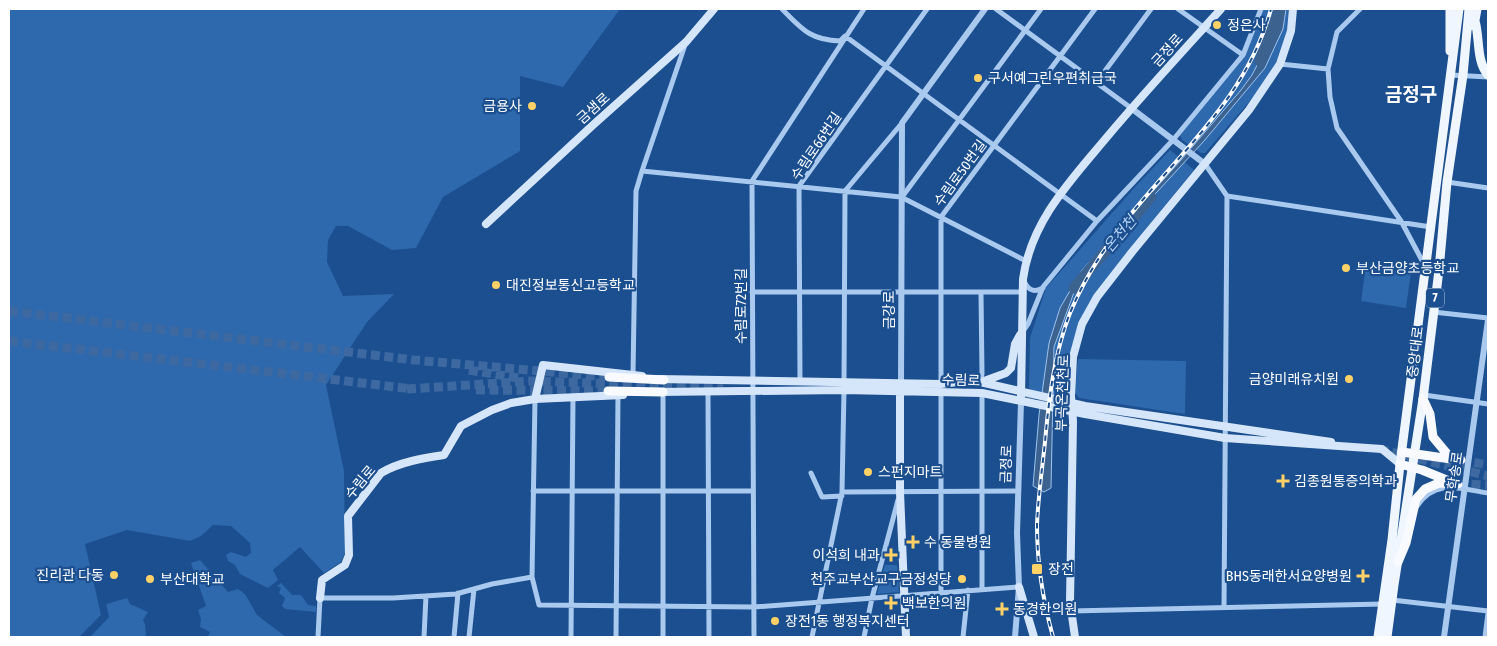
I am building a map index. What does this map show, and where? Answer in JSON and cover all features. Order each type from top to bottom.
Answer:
[{"type":"highway","points":[[609,377],[631,376],[664,380]]},
{"type":"highway","points":[[608,391],[663,392]]},
{"type":"highway","points":[[1402,452],[1461,460],[1448,455],[1432,437],[1430,414],[1423,397]]},
{"type":"highway","points":[[1400,464],[1422,470],[1462,487]]},
{"type":"highway","points":[[1398,562],[1406,543],[1416,498],[1425,489],[1440,483],[1462,487]]},
{"type":"main road","name":"금샘로","points":[[486,224],[593,124],[686,42],[714,9]]},
{"type":"main road","name":"금정로","points":[[1021,402],[1023,279],[1026,261],[1046,214],[1059,194],[1131,108],[1221,9]]},
{"type":"main road","name":"부곡온천천로","points":[[1075,637],[1071,611],[1070,407],[1073,357],[1082,324],[1097,298],[1132,252],[1249,110],[1280,64],[1291,31],[1293,9]]},
{"type":"main road","points":[[1450,9],[1452,61]]},
{"type":"main road","name":"중앙대로","points":[[1378,637],[1460,9]]},
{"type":"main road","name":"중앙대로","points":[[1388,637],[1423,397],[1447,182],[1463,75],[1469,9]]},
{"type":"main road","points":[[1465,55],[1476,21],[1477,9]]},
{"type":"main road","points":[[1476,21],[1481,62],[1488,76]]},
{"type":"main road","points":[[980,382],[1006,374],[1011,368],[1015,344],[1021,333]]},
{"type":"main road","points":[[535,399],[543,365],[631,376]]},
{"type":"main road","name":"수림로","points":[[664,380],[800,381],[844,386]]},
{"type":"main road","name":"수림로","points":[[941,388],[965,381],[996,384],[1070,407],[1225,438],[1382,449]]},
{"type":"main road","name":"수림로","points":[[320,598],[322,580],[345,565],[349,555],[348,516],[381,473],[388,469],[444,456],[461,426],[511,402],[663,392],[753,391],[844,386],[941,388],[982,393],[1032,404],[1226,426],[1402,452]]},
{"type":"main road","name":"금강로","points":[[901,386],[900,492],[906,637]]},
{"type":"main road","points":[[1382,449],[1400,464]]},
{"type":"main road","points":[[1019,587],[1034,637]]},
{"type":"street","points":[[782,9],[806,33],[840,41],[845,36]]},
{"type":"street","points":[[752,181],[864,9]]},
{"type":"street","name":"수림로66번길","points":[[800,381],[799,186],[927,9]]},
{"type":"street","points":[[812,637],[842,494],[845,191],[902,123],[985,9]]},
{"type":"street","points":[[996,9],[1196,156],[1205,164],[1227,196],[1224,608]]},
{"type":"street","points":[[902,197],[1041,9]]},
{"type":"street","name":"수림로50번길","points":[[941,592],[941,218],[1095,9]]},
{"type":"street","points":[[1096,83],[1151,9]]},
{"type":"street","points":[[1178,9],[1244,55]]},
{"type":"street","points":[[1021,333],[1028,324],[1043,287],[1097,221],[1174,141],[1244,55],[1261,9]]},
{"type":"street","points":[[1360,9],[1338,32],[1328,69],[1330,97],[1337,128],[1401,221],[1427,268]]},
{"type":"street","points":[[845,36],[1097,221]]},
{"type":"street","points":[[631,376],[636,191],[686,42]]},
{"type":"street","points":[[1280,64],[1328,69]]},
{"type":"street","points":[[1451,75],[1488,76]]},
{"type":"street","name":"금강로","points":[[901,386],[902,123]]},
{"type":"street","points":[[642,171],[902,197],[1026,261]]},
{"type":"street","name":"수림로72번길","points":[[752,181],[754,637]]},
{"type":"street","points":[[1447,182],[1488,188]]},
{"type":"street","points":[[1227,196],[1431,227]]},
{"type":"street","points":[[1023,279],[1026,287],[1031,290],[1038,290],[1043,287]]},
{"type":"street","points":[[752,292],[1022,292]]},
{"type":"street","name":"수림로","points":[[980,382],[982,374],[981,293]]},
{"type":"street","points":[[1433,312],[1488,319]]},
{"type":"street","name":"무학송로","points":[[1444,637],[1462,487],[1477,402],[1488,319]]},
{"type":"street","points":[[708,391],[708,637]]},
{"type":"street","points":[[663,392],[663,637]]},
{"type":"street","points":[[982,393],[982,589]]},
{"type":"street","points":[[616,637],[618,395]]},
{"type":"street","points":[[571,637],[573,397]]},
{"type":"street","points":[[1423,397],[1488,404]]},
{"type":"street","points":[[535,399],[532,577],[539,605],[754,606],[1019,587]]},
{"type":"street","name":"금정로","points":[[1015,637],[1019,587],[1018,491],[1021,402]]},
{"type":"street","points":[[811,473],[822,497],[842,494],[900,492],[1018,491]]},
{"type":"street","points":[[1462,487],[1488,493]]},
{"type":"street","points":[[533,490],[753,491]]},
{"type":"street","points":[[864,637],[872,598],[900,492]]},
{"type":"street","points":[[320,598],[426,596],[458,593],[492,584],[532,577]]},
{"type":"street","points":[[469,637],[474,589]]},
{"type":"street","points":[[963,637],[968,590]]},
{"type":"street","points":[[454,637],[458,593]]},
{"type":"street","points":[[424,637],[426,596]]},
{"type":"street","name":"수림로","points":[[318,637],[320,598]]},
{"type":"street","points":[[1392,600],[1488,612],[1486,637]]},
{"type":"street","points":[[1071,611],[1383,604]]},
{"type":"shaded area","points":[[9,9],[620,9],[563,87],[520,76],[520,151],[443,197],[416,248],[392,250],[348,226],[336,226],[328,240],[327,262],[343,296],[394,294],[367,322],[326,385],[344,471],[345,553],[341,562],[324,573],[300,547],[273,570],[278,580],[268,588],[240,574],[235,565],[228,561],[226,555],[231,552],[246,557],[251,553],[250,543],[231,526],[213,525],[201,536],[190,541],[127,530],[85,544],[101,615],[79,637],[9,637]]},
{"type":"shaded area","points":[[1263,9],[1290,9],[1288,33],[1279,61],[1255,95],[1205,153],[1201,153],[1182,140],[1180,135],[1238,65],[1249,46]]},
{"type":"shaded area","points":[[1278,9],[1286,9],[1283,29],[1265,68],[1204,141],[1109,240],[1241,90],[1252,75],[1272,36]]},
{"type":"shaded area","points":[[1170,150],[1194,170],[1091,301],[1071,357],[1066,391],[1061,396],[1033,391],[1029,388],[1030,338],[1046,288]]},
{"type":"shaded area","name":"온천천","points":[[1106,243],[1076,287],[1054,347],[1051,488],[1044,492],[1033,486],[1039,415],[1049,343],[1060,308],[1082,270]]},
{"type":"shaded area","points":[[1366,265],[1411,272],[1406,308],[1361,301]]},
{"type":"shaded area","points":[[1078,359],[1186,361],[1185,414],[1079,398],[1074,392]]},
{"type":"shaded area","points":[[200,560],[228,592],[238,589],[245,594],[257,615],[286,637],[208,637],[210,632],[200,627],[201,619],[198,610],[206,606],[191,563]]},
{"type":"shaded area","points":[[885,565],[897,565],[899,592],[877,594]]},
{"type":"shaded area","points":[[281,583],[292,595],[301,595],[308,605],[316,606],[316,612],[285,609],[282,606],[285,598],[279,593],[281,588],[277,586]]},
{"type":"shaded area","points":[[127,598],[130,604],[148,612],[143,620],[146,635],[144,637],[90,637],[109,617],[106,604]]},
{"type":"waterway","name":"온천천","points":[[1260,61],[1280,9]]},
{"type":"waterway","name":"온천천","points":[[1074,288],[1151,197]]},
{"type":"tunnel","points":[[9,311],[414,360],[609,377]]},
{"type":"tunnel","points":[[9,341],[413,389]]},
{"type":"tunnel","points":[[469,370],[518,378]]},
{"type":"tunnel","points":[[407,389],[532,381],[723,388]]},
{"type":"tunnel","points":[[476,390],[608,391]]},
{"type":"tunnel","points":[[1025,399],[1065,404]]},
{"type":"tunnel","points":[[1379,449],[1488,476]]},
{"type":"tunnel","points":[[1461,460],[1488,465]]},
{"type":"tunnel","points":[[1458,484],[1488,485]]},
{"type":"railway","points":[[1053,637],[1041,582],[1037,525],[1050,393],[1064,329],[1082,288],[1110,241],[1190,146],[1229,96],[1246,69],[1260,40],[1271,9]]},
{"type":"place","name":"정은사","points":[[1217,25]]},
{"type":"place","name":"구서예그린우편취급국","points":[[978,78]]},
{"type":"place","name":"금용사","points":[[532,106]]},
{"type":"place","name":"부산금양초등학교","points":[[1346,268]]},
{"type":"place","name":"대진정보통신고등학교","points":[[496,285]]},
{"type":"place","name":"금양미래유치원","points":[[1349,379]]},
{"type":"place","name":"스펀지마트","points":[[868,472]]},
{"type":"place","name":"김종원통증의학과","points":[[1283,481]]},
{"type":"place","name":"수 동물병원","points":[[913,542]]},
{"type":"place","name":"이석희 내과","points":[[891,555]]},
{"type":"place","name":"장전","points":[[1037,569]]},
{"type":"place","name":"진리관 다동","points":[[114,575]]},
{"type":"place","name":"BHS동래한서요양병원","points":[[1363,576]]},
{"type":"place","name":"부산대학교","points":[[150,579]]},
{"type":"place","name":"천주교부산교구금정성당","points":[[962,579]]},
{"type":"place","name":"백보한의원","points":[[891,603]]},
{"type":"place","name":"동경한의원","points":[[1002,609]]},
{"type":"place","name":"장전1동 행정복지센터","points":[[775,621]]},
{"type":"district","name":"금정구","points":[[1411,94]]}]
